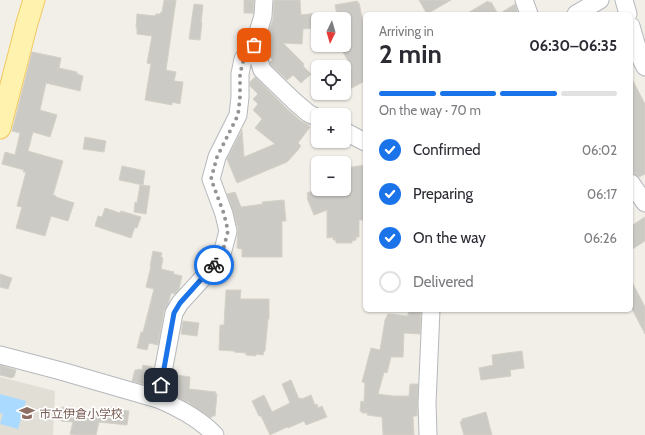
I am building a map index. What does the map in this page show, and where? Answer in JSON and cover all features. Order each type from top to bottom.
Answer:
[{"type":"main road","points":[[2,115],[34,0]]},
{"type":"street","points":[[158,399],[174,313],[180,303],[221,258],[225,244],[228,231],[224,214],[211,179],[217,157],[238,115],[240,74],[244,58],[254,45],[263,16],[264,0]]},
{"type":"street","points":[[524,0],[528,12]]},
{"type":"street","points":[[579,12],[600,0]]},
{"type":"street","points":[[624,0],[627,12]]},
{"type":"street","points":[[633,33],[640,57],[645,67]]},
{"type":"street","points":[[254,45],[262,70],[294,101],[311,114]]},
{"type":"street","points":[[351,135],[363,141]]},
{"type":"street","points":[[633,186],[645,203]]},
{"type":"street","points":[[428,435],[427,403],[431,312]]},
{"type":"street","points":[[0,355],[158,399],[172,405],[208,428],[216,435]]},
{"type":"shaded area","name":"市立伊倉小学校","points":[[0,377],[55,391],[53,435],[0,435]]},
{"type":"water","points":[[0,394],[26,401],[18,429],[0,424],[3,414],[0,413]]},
{"type":"building","points":[[164,0],[176,0],[166,70],[176,72],[174,81],[183,82],[180,104],[172,102],[172,105],[145,100],[151,64],[147,63],[152,36],[137,34],[136,28],[137,14],[155,16],[156,14],[160,14],[162,12]]},
{"type":"building","points":[[244,0],[254,0],[253,14],[244,13]]},
{"type":"building","points":[[274,0],[300,0],[301,15],[311,14],[311,28],[303,29],[302,44],[283,43],[304,64],[303,66],[311,74],[301,83],[293,75],[287,80],[271,65],[270,62],[273,60],[267,54],[264,45],[273,19]]},
{"type":"building","points":[[419,0],[451,0],[430,12],[426,12]]},
{"type":"building","points":[[357,1],[359,3],[363,22],[363,82],[351,88],[351,60],[348,60],[343,52],[351,52],[351,12],[336,12],[335,5]]},
{"type":"building","points":[[488,1],[489,3],[491,2],[497,12],[469,12]]},
{"type":"building","points":[[194,4],[203,5],[200,40],[189,39]]},
{"type":"building","points":[[515,4],[517,12],[502,12]]},
{"type":"building","points":[[32,52],[61,58],[59,68],[77,72],[77,74],[83,76],[80,91],[46,83],[40,110],[57,115],[50,137],[33,132],[28,151],[63,161],[53,195],[74,203],[68,221],[51,216],[45,236],[16,228],[22,207],[17,206],[26,172],[23,172],[24,170],[2,164],[5,152],[15,155],[20,133],[12,131]]},
{"type":"building","points":[[255,77],[287,109],[310,127],[298,143],[301,146],[287,162],[237,183],[227,159],[242,130],[244,157],[275,144],[255,128],[262,119],[253,110],[258,104],[253,99],[258,94],[250,86],[250,82]]},
{"type":"building","points":[[633,81],[645,104],[645,174],[639,177],[634,174]]},
{"type":"building","points":[[85,137],[106,141],[104,152],[83,149]]},
{"type":"building","points":[[363,165],[363,220],[359,220],[359,237],[356,237],[356,240],[352,241],[352,243],[336,243],[336,240],[333,240],[333,237],[327,238],[327,210],[314,215],[307,198],[307,193],[311,192],[311,196],[351,196],[351,167]]},
{"type":"building","points":[[122,166],[145,171],[143,185],[119,180]]},
{"type":"building","points":[[140,185],[150,186],[146,214],[134,212]]},
{"type":"building","points":[[235,192],[241,207],[263,204],[262,202],[284,200],[286,221],[282,221],[282,257],[242,257],[242,249],[237,248],[238,225],[237,226],[227,194]]},
{"type":"building","points":[[105,208],[120,213],[121,211],[141,217],[131,238],[95,226],[98,216],[102,217]]},
{"type":"building","points":[[645,217],[645,241],[633,249],[633,225]]},
{"type":"building","points":[[153,251],[162,253],[161,257],[163,258],[161,269],[174,272],[173,274],[182,276],[179,289],[175,294],[171,293],[164,311],[158,345],[149,343],[147,350],[137,348],[141,332],[143,332],[154,289],[146,287]]},
{"type":"building","points":[[0,274],[12,278],[8,289],[0,287]]},
{"type":"building","points":[[633,284],[645,307],[645,334],[633,311]]},
{"type":"building","points":[[226,290],[241,290],[240,299],[269,299],[269,319],[265,351],[263,355],[246,355],[246,353],[219,350],[220,325],[224,325]]},
{"type":"building","points":[[421,312],[420,334],[404,333],[403,357],[391,357],[387,373],[384,372],[378,394],[409,396],[410,384],[418,384],[417,416],[413,416],[414,435],[383,435],[382,417],[367,415],[368,413],[362,413],[360,411],[361,401],[364,402],[365,383],[362,382],[371,348],[380,350],[385,320],[388,314],[408,316],[408,313]]},
{"type":"building","points":[[183,321],[199,323],[197,336],[181,334]]},
{"type":"building","points":[[522,351],[524,368],[510,370],[511,376],[481,380],[479,368],[493,365],[492,355]]},
{"type":"building","points":[[0,365],[16,370],[14,377],[12,378],[0,375]]},
{"type":"building","points":[[143,365],[154,368],[150,386],[132,381],[135,370],[142,370]]},
{"type":"building","points":[[177,375],[190,377],[189,389],[216,392],[215,416],[212,416],[211,418],[189,402],[186,402],[169,393],[172,379],[177,380]]},
{"type":"building","points":[[291,380],[299,399],[311,395],[315,405],[317,404],[318,408],[322,406],[327,417],[306,425],[304,421],[270,435],[252,401],[264,395],[272,412],[290,403],[282,384]]},
{"type":"building","points":[[62,407],[88,413],[89,410],[105,414],[106,409],[111,410],[111,407],[121,408],[121,410],[129,411],[127,425],[99,422],[96,435],[70,434],[73,422],[61,421]]},
{"type":"building","points":[[486,412],[492,435],[464,435],[460,422],[462,419]]},
{"type":"way so far","points":[[214,265],[221,258],[228,231],[224,214],[211,179],[217,157],[238,115],[240,74],[244,58],[254,45]]},
{"type":"place","name":"市立伊倉小学校","points":[[27,413]]},
{"type":"route","points":[[161,385],[174,313],[180,303],[214,265]]}]
